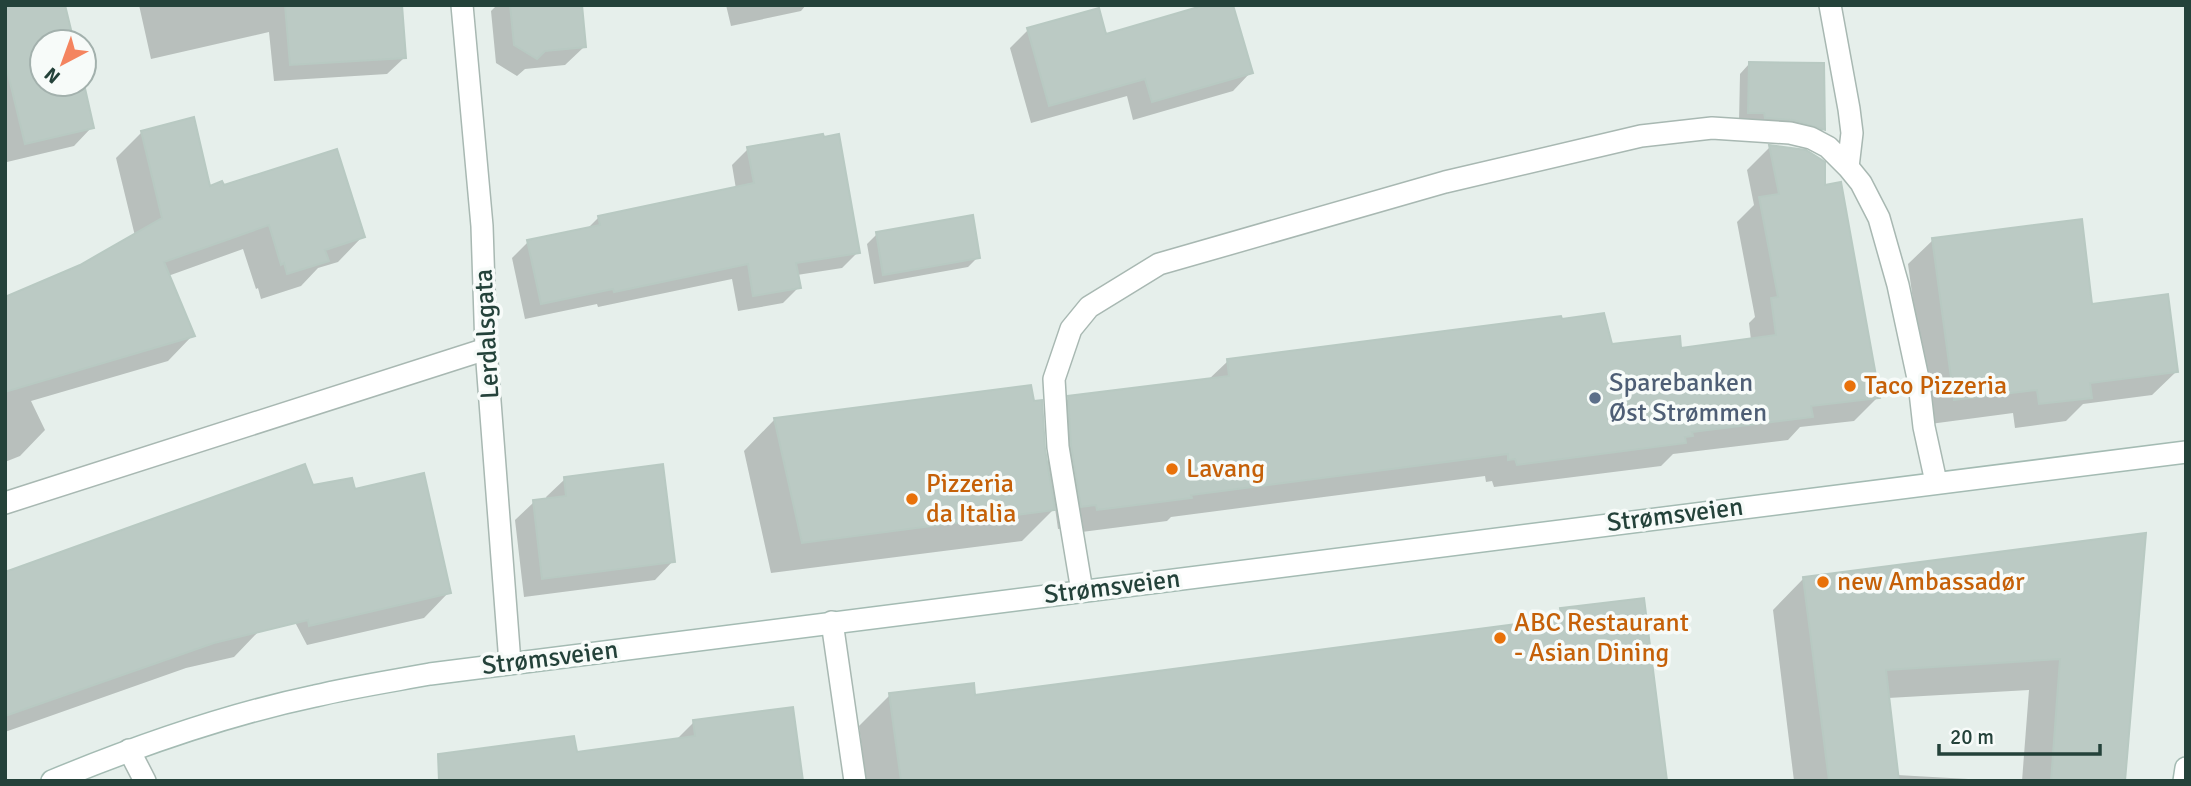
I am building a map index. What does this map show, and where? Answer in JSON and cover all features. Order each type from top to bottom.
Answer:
[{"type":"main road","name":"Lerdalsgata","points":[[462,5],[482,226],[486,349],[510,663]]},
{"type":"main road","points":[[1830,5],[1850,121],[1849,167]]},
{"type":"main road","points":[[1082,590],[1058,447],[1054,379],[1071,329],[1089,307],[1159,264],[1445,182],[1642,136],[1712,128],[1790,132],[1811,138],[1828,148],[1849,167],[1861,183],[1879,218],[1898,285],[1936,482]]},
{"type":"main road","points":[[5,503],[486,349]]},
{"type":"main road","name":"Strømsveien","points":[[52,781],[130,750],[244,713],[314,696],[430,674],[2186,452]]},
{"type":"main road","points":[[832,622],[855,781]]},
{"type":"main road","points":[[130,750],[145,781]]},
{"type":"main road","points":[[2185,781],[2186,768]]},
{"type":"building","points":[[5,5],[65,5],[71,28],[28,28],[28,98],[87,98],[94,128],[25,144],[5,62]]},
{"type":"building","points":[[285,5],[402,5],[406,58],[290,65]]},
{"type":"building","points":[[510,5],[582,5],[586,47],[545,51],[537,59],[514,45]]},
{"type":"building","points":[[1205,5],[1233,5],[1253,73],[1152,102],[1145,79],[1049,106],[1027,28],[1099,8],[1106,34]]},
{"type":"building","points":[[1749,62],[1824,63],[1825,130],[1793,120],[1765,118],[1764,113],[1748,113]]},
{"type":"building","points":[[194,117],[210,186],[222,181],[224,185],[337,149],[365,237],[325,250],[329,261],[287,274],[284,263],[281,265],[269,225],[164,262],[195,336],[5,392],[5,297],[80,265],[162,218],[141,131]]},
{"type":"building","points":[[823,134],[824,137],[839,134],[860,253],[796,263],[801,288],[753,296],[748,264],[541,304],[527,240],[600,225],[598,216],[754,183],[747,147]]},
{"type":"building","points":[[1769,145],[1806,150],[1825,162],[1825,185],[1841,182],[1880,398],[1811,406],[1813,417],[1692,432],[1693,436],[1685,437],[1686,443],[1517,465],[1515,459],[1508,460],[1508,454],[1191,495],[1192,498],[1097,510],[1096,505],[1081,507],[1071,446],[1068,396],[1229,376],[1227,359],[1561,316],[1562,319],[1604,313],[1612,344],[1680,336],[1681,348],[1776,335],[1771,298],[1778,297],[1759,197],[1779,194]]},
{"type":"building","points":[[973,215],[980,258],[883,275],[876,232]]},
{"type":"building","points":[[2082,219],[2092,304],[2168,294],[2178,372],[2090,383],[2092,398],[2039,404],[2037,390],[1954,400],[1932,238]]},
{"type":"building","points":[[1031,385],[1034,401],[1042,400],[1045,449],[1055,510],[802,543],[774,418]]},
{"type":"building","points":[[305,464],[313,485],[352,478],[355,489],[424,473],[451,593],[309,626],[308,620],[214,643],[5,716],[5,572]]},
{"type":"building","points":[[663,464],[675,562],[542,579],[533,500],[566,496],[564,477]]},
{"type":"building","points":[[2146,533],[2125,781],[2051,781],[2060,659],[1886,670],[1899,781],[1829,781],[1803,577]]},
{"type":"building","points":[[1644,598],[1667,781],[901,781],[889,693],[974,683],[975,695],[1562,618],[1560,608]]},
{"type":"building","points":[[793,707],[803,781],[439,781],[438,754],[574,736],[577,752],[695,736],[693,720]]},
{"type":"place","name":"Taco Pizzeria","points":[[1850,386]]},
{"type":"place","name":"Sparebanken Øst Strømmen","points":[[1595,398]]},
{"type":"place","name":"Lavang","points":[[1172,469]]},
{"type":"place","name":"Pizzeria da Italia","points":[[912,499]]},
{"type":"place","name":"new Ambassadør","points":[[1823,582]]},
{"type":"place","name":"ABC Restaurant - Asian Dining","points":[[1500,638]]}]
